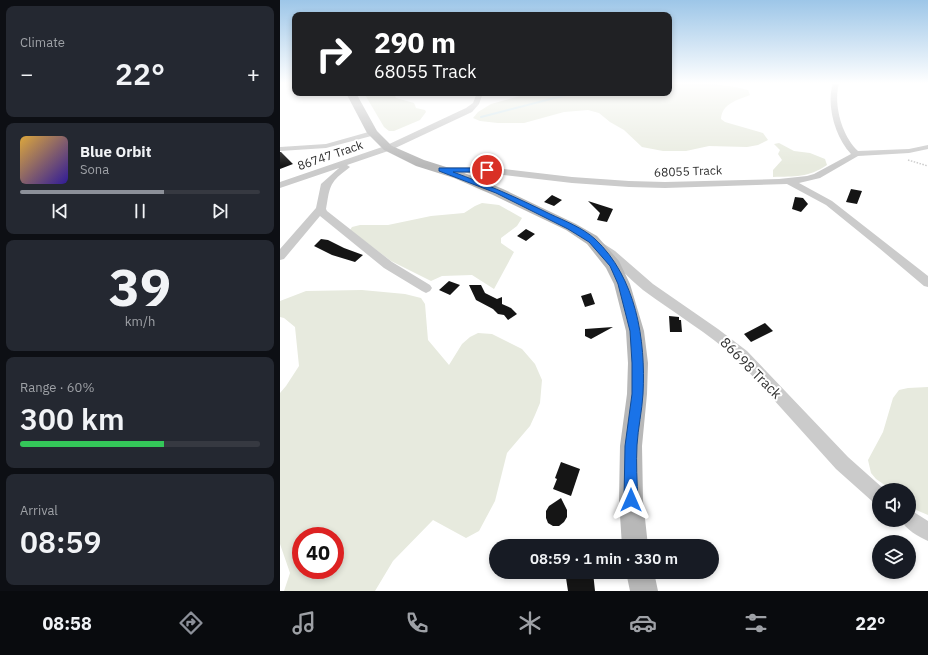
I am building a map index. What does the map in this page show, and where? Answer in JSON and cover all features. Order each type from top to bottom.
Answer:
[{"type":"street","points":[[360,111],[372,133],[388,148],[420,163],[498,192],[571,227],[592,240],[613,265],[620,277],[635,331],[638,363],[637,394],[631,446],[631,500],[634,539]]},
{"type":"street","name":"86747 Track","points":[[280,185],[388,148],[469,111]]},
{"type":"street","points":[[836,111],[838,125],[848,146],[856,154]]},
{"type":"street","points":[[280,149],[326,146],[352,140],[372,133]]},
{"type":"street","name":"68055 Track","points":[[442,170],[487,170],[572,180],[629,184],[665,185],[789,181],[808,179],[817,176],[856,154],[903,152],[928,147]]},
{"type":"street","points":[[280,256],[321,209],[326,184],[329,180],[338,172],[358,159]]},
{"type":"street","points":[[789,181],[829,203],[883,245],[928,283]]},
{"type":"street","points":[[321,209],[330,221],[385,264],[406,279],[426,288]]},
{"type":"street","name":"86698 Track","points":[[592,240],[614,255],[640,280],[666,300],[715,333],[742,355],[823,444],[859,480],[872,490]]},
{"type":"street","points":[[916,523],[928,532]]},
{"type":"street","points":[[641,579],[644,591]]},
{"type":"shaded area","points":[[374,111],[425,111],[426,112],[420,120],[394,131],[389,131],[384,127]]},
{"type":"shaded area","points":[[480,111],[581,111],[564,112],[524,123],[480,121],[473,118]]},
{"type":"shaded area","points":[[590,111],[723,111],[721,119],[725,122],[763,133],[768,140],[758,145],[747,147],[709,146],[686,151],[663,151],[642,147],[624,130],[610,122],[599,113]]},
{"type":"shaded area","points":[[779,143],[794,151],[810,153],[825,159],[827,165],[807,174],[773,177],[773,170],[782,160],[778,154],[780,150],[774,144]]},
{"type":"shaded area","points":[[482,203],[499,205],[522,218],[517,226],[501,238],[501,243],[514,252],[494,289],[472,275],[442,276],[431,281],[391,261],[350,230],[352,227],[360,225],[388,225],[431,216],[464,213]]},
{"type":"shaded area","points":[[362,290],[405,294],[421,298],[425,304],[428,340],[449,365],[462,344],[470,337],[478,333],[492,334],[522,349],[535,364],[542,380],[540,403],[535,415],[530,426],[507,453],[495,501],[479,531],[466,538],[433,520],[393,561],[375,591],[284,591],[290,573],[280,544],[280,393],[299,366],[295,327],[284,318],[280,317],[280,301],[306,291]]},
{"type":"shaded area","points":[[928,387],[928,515],[916,510],[916,483],[882,483],[871,473],[868,460],[883,432],[893,398],[899,390]]},
{"type":"building","points":[[281,152],[293,164],[280,169]]},
{"type":"building","points":[[851,189],[862,191],[857,204],[846,202]]},
{"type":"building","points":[[552,195],[562,200],[554,206],[544,202]]},
{"type":"building","points":[[795,197],[803,198],[808,204],[801,212],[792,209]]},
{"type":"building","points":[[588,201],[613,209],[607,222],[597,220],[600,213]]},
{"type":"building","points":[[526,229],[535,234],[526,241],[517,236]]},
{"type":"building","points":[[321,239],[328,240],[363,255],[355,262],[332,255],[314,246]]},
{"type":"building","points":[[449,281],[460,285],[450,295],[439,290]]},
{"type":"building","points":[[469,285],[481,285],[485,293],[497,299],[502,297],[502,304],[511,308],[517,314],[508,320],[504,315],[498,314],[493,309],[476,300]]},
{"type":"building","points":[[591,293],[595,304],[585,307],[581,296]]},
{"type":"building","points":[[669,316],[679,317],[679,320],[681,320],[682,332],[670,332]]},
{"type":"building","points":[[765,323],[773,331],[751,342],[744,334]]},
{"type":"building","points":[[613,327],[591,339],[585,336],[585,329]]},
{"type":"building","points":[[561,462],[580,469],[571,496],[553,489],[557,479],[555,478]]},
{"type":"building","points":[[561,498],[567,510],[567,517],[559,526],[553,526],[548,523],[546,511],[549,506]]},
{"type":"building","points":[[566,579],[594,579],[595,591],[568,591]]},
{"type":"waterway","points":[[481,117],[506,111]]},
{"type":"route","points":[[487,170],[442,170],[476,182],[498,192],[571,227],[592,240],[613,265],[622,284],[635,331],[638,363],[637,394],[631,446],[631,500]]}]
